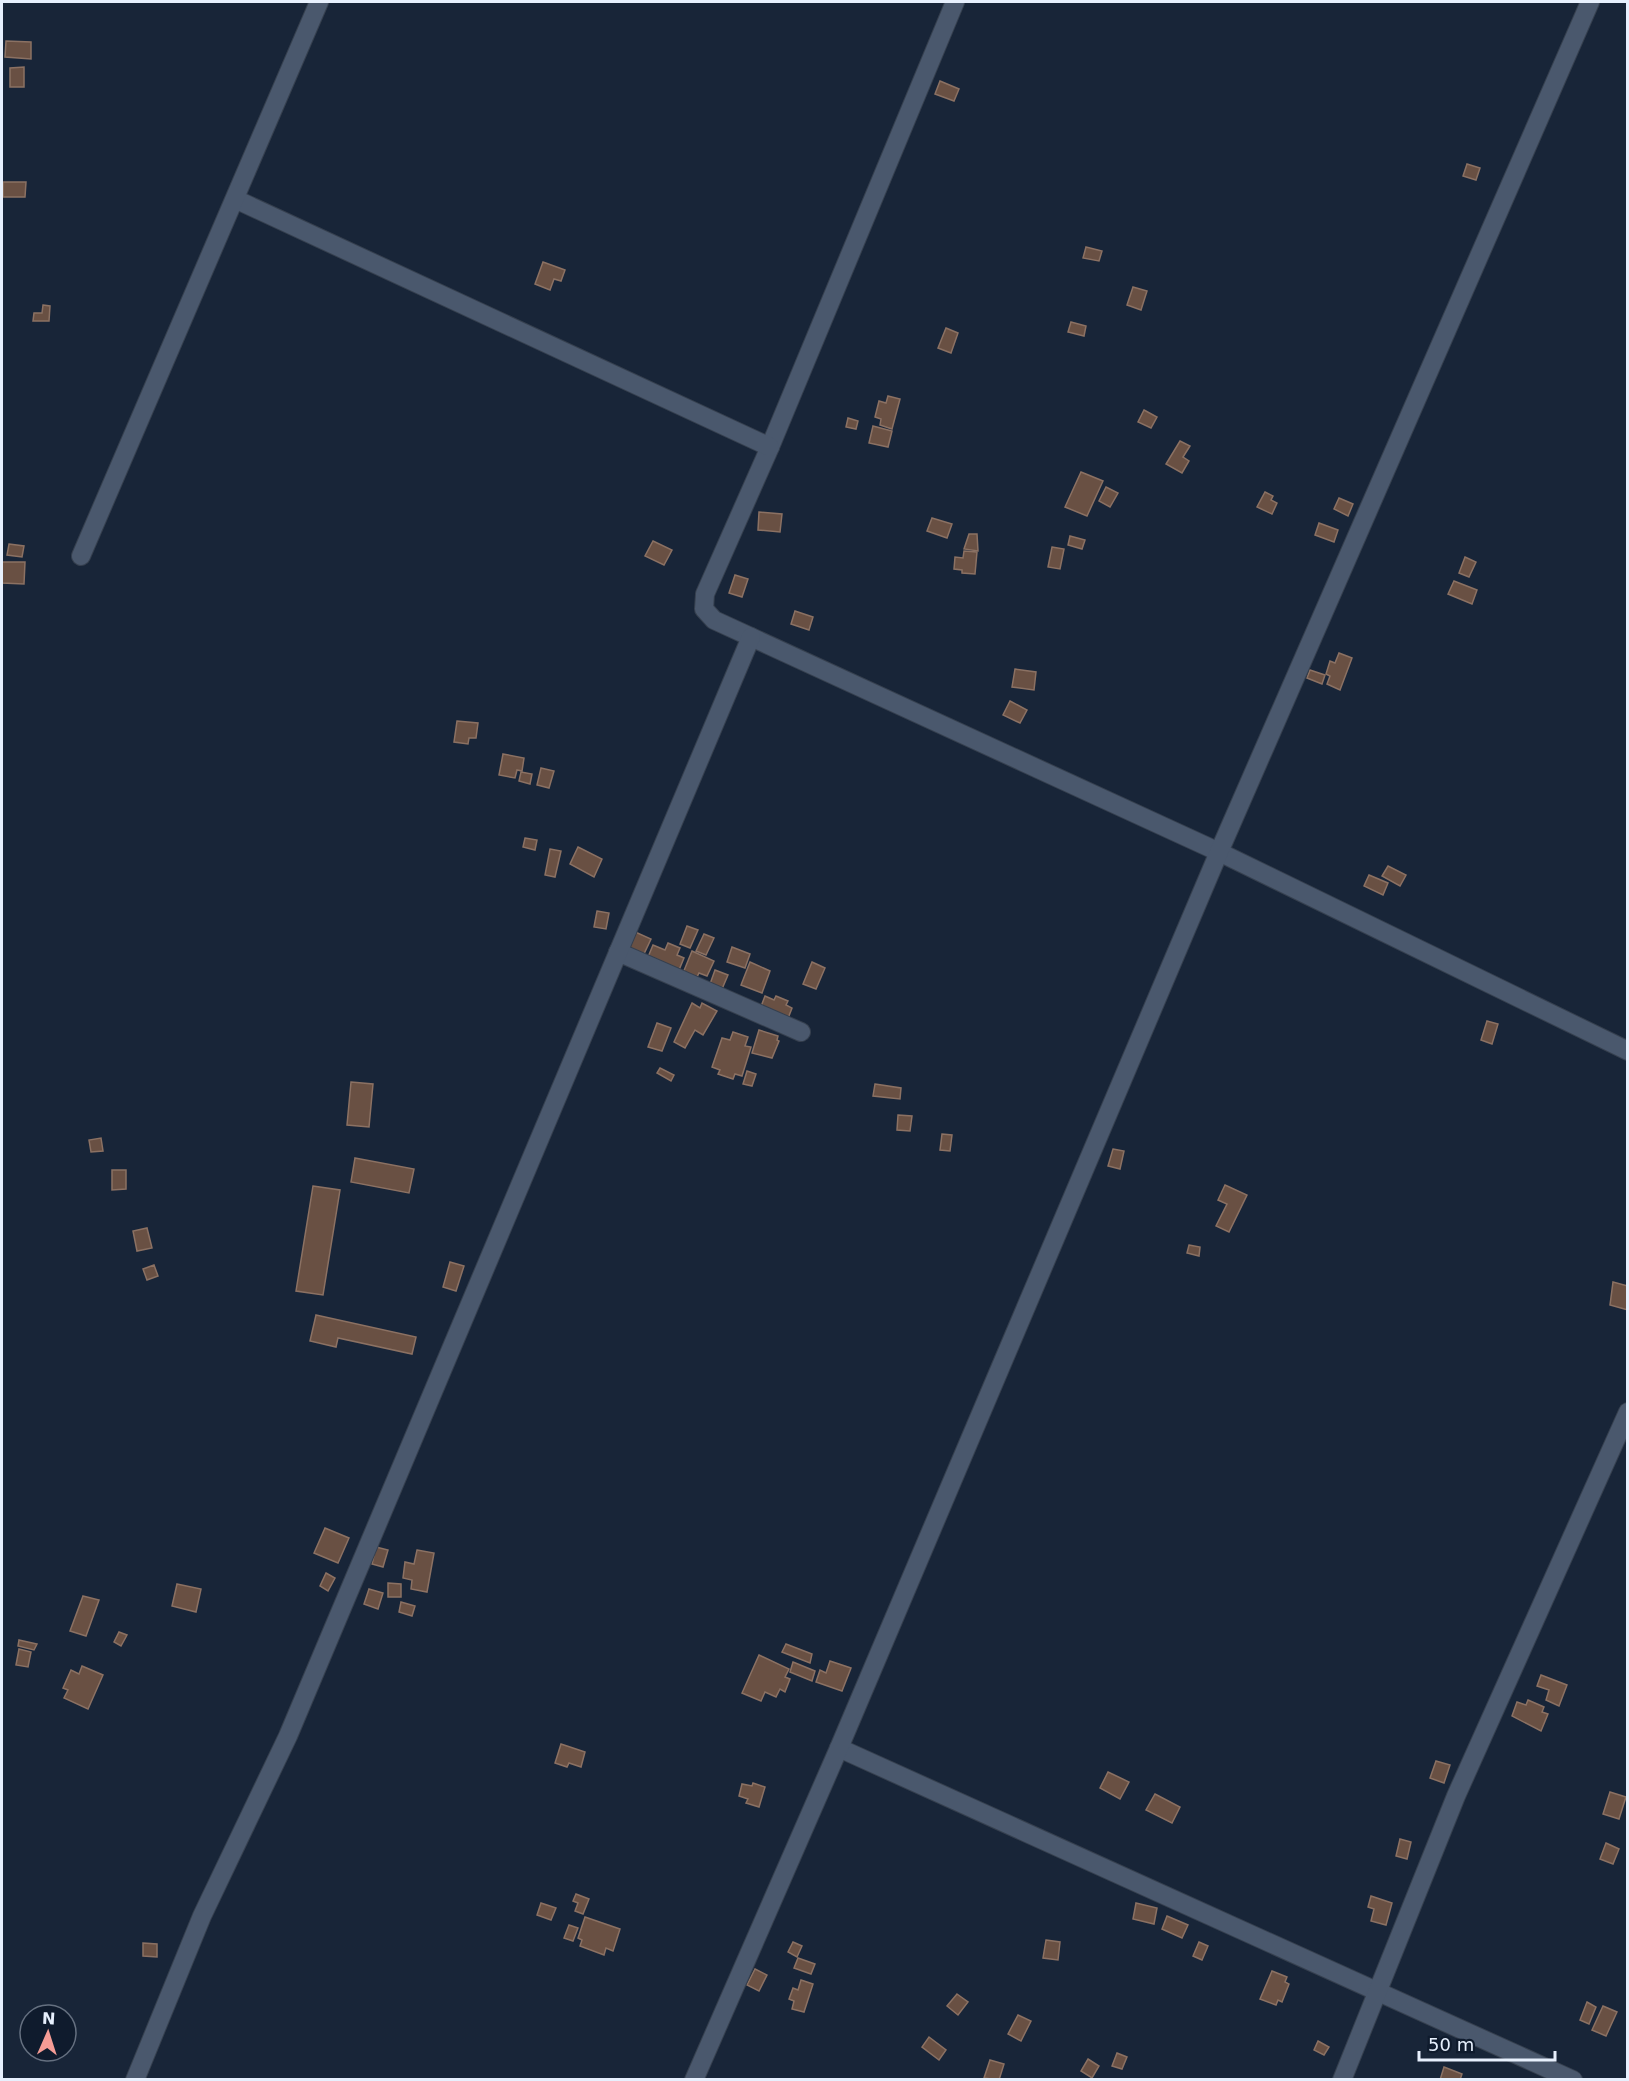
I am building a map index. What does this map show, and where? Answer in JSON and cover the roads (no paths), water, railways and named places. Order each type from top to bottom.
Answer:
[{"type":"street","points":[[81,556],[319,2]]},
{"type":"street","points":[[955,2],[770,447],[705,594],[704,609],[714,620],[1219,852],[1628,1051]]},
{"type":"street","points":[[694,2079],[838,1748],[1219,852],[1590,2]]},
{"type":"street","points":[[235,199],[770,447]]},
{"type":"street","points":[[135,2079],[202,1916],[288,1736],[751,637]]},
{"type":"street","points":[[618,952],[801,1032]]},
{"type":"street","points":[[1342,2079],[1380,1991],[1456,1796],[1628,1412]]},
{"type":"street","points":[[838,1748],[1573,2079]]}]
